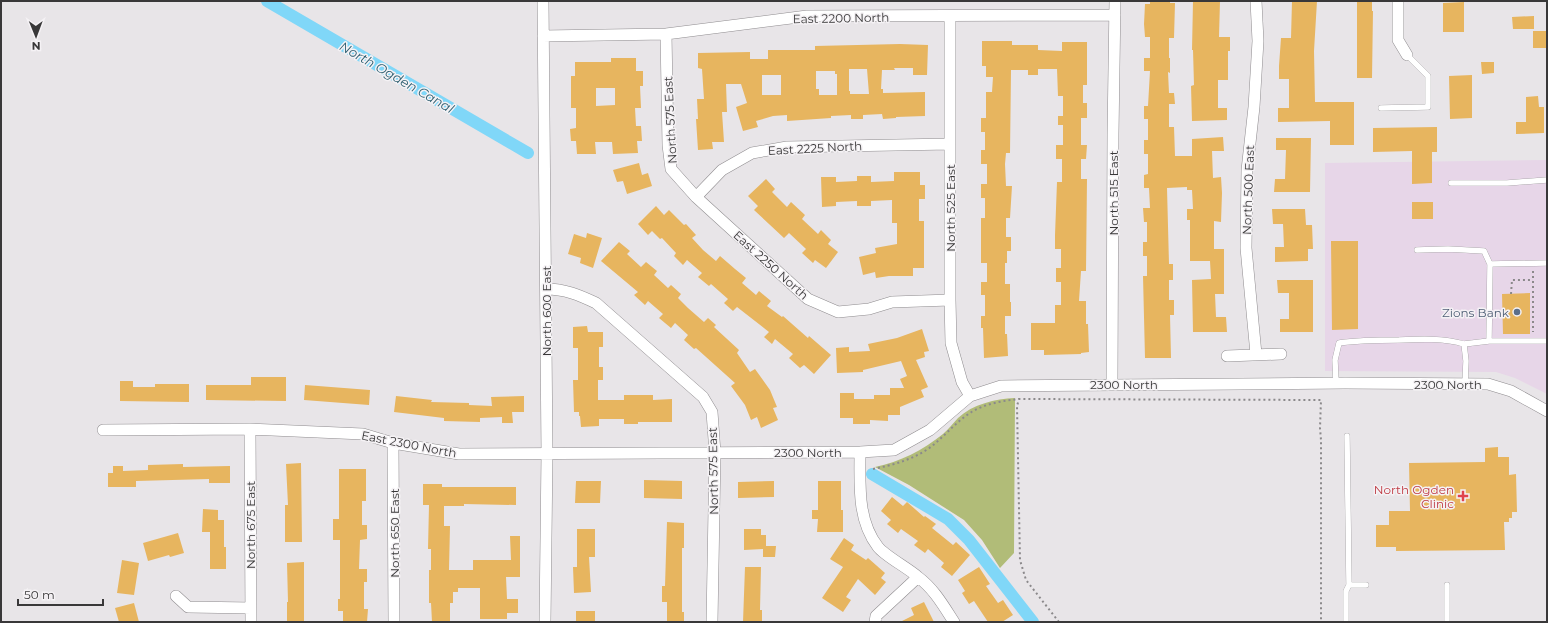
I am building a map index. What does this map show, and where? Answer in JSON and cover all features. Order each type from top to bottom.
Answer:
[{"type":"street","name":"North 600 East","points":[[543,1],[547,454],[546,622]]},
{"type":"street","name":"North 515 East","points":[[1112,384],[1115,1]]},
{"type":"street","name":"North 500 East","points":[[1256,1],[1258,41],[1254,107],[1247,170],[1246,240],[1256,354]]},
{"type":"street","points":[[1398,1],[1398,40],[1407,55]]},
{"type":"street","name":"East 2200 North","points":[[543,36],[666,34],[807,16],[1115,15]]},
{"type":"street","name":"North 525 East","points":[[950,16],[951,343],[962,382],[970,396]]},
{"type":"street","name":"North 575 East","points":[[666,34],[668,145],[672,169],[696,197]]},
{"type":"street","name":"East 2225 North","points":[[696,197],[722,170],[752,153],[787,147],[950,144]]},
{"type":"street","name":"East 2250 North","points":[[696,197],[808,299],[838,312],[869,309],[892,302],[950,300]]},
{"type":"street","name":"North 575 East","points":[[546,289],[557,289],[576,294],[596,303],[703,397],[712,412],[715,453],[712,622]]},
{"type":"street","points":[[1227,356],[1281,354]]},
{"type":"street","name":"2300 North","points":[[715,453],[860,452],[894,450],[930,430],[970,396],[1001,386],[1336,383],[1488,384],[1511,391],[1547,411]]},
{"type":"street","name":"East 2300 North","points":[[103,430],[250,429],[363,434],[393,443],[458,454],[715,453]]},
{"type":"street","name":"North 675 East","points":[[250,429],[251,622]]},
{"type":"street","name":"North 650 East","points":[[393,443],[394,622]]},
{"type":"street","points":[[860,452],[860,502],[867,528],[879,548],[918,577],[935,592],[954,622]]},
{"type":"street","points":[[875,622],[876,616],[918,577]]},
{"type":"street","points":[[176,596],[188,606],[251,608]]},
{"type":"lane","points":[[1380,108],[1428,107],[1428,76],[1407,55]]},
{"type":"lane","points":[[1451,183],[1547,181]]},
{"type":"lane","points":[[1417,250],[1448,249],[1484,251],[1490,264],[1489,341]]},
{"type":"lane","points":[[1490,264],[1547,263]]},
{"type":"lane","points":[[1336,383],[1335,360],[1339,343],[1414,339],[1453,340],[1464,344],[1489,341],[1547,341]]},
{"type":"lane","points":[[1464,344],[1466,361],[1465,384]]},
{"type":"lane","points":[[1346,622],[1346,591],[1349,585],[1348,436]]},
{"type":"lane","points":[[1447,584],[1447,622]]},
{"type":"lane","points":[[1349,585],[1366,585]]},
{"type":"path","points":[[1533,271],[1533,332],[1538,333]]},
{"type":"path","points":[[1511,294],[1512,280],[1533,280]]},
{"type":"path","points":[[1019,400],[1017,406],[1020,560],[1026,580],[1059,622]]},
{"type":"path","points":[[873,469],[906,460],[928,449],[943,438],[968,414],[986,405],[1019,400],[1321,400],[1321,622]]},
{"type":"shaded area","points":[[1547,160],[1547,394],[1515,378],[1496,372],[1325,371],[1325,163]]},
{"type":"green space","points":[[1015,398],[1014,553],[1000,568],[982,540],[964,520],[909,485],[875,467],[911,455],[943,434],[958,418],[970,409],[992,401]]},
{"type":"building","points":[[1150,1],[1170,1],[1170,3],[1175,3],[1174,38],[1169,38],[1170,73],[1168,72],[1169,93],[1174,93],[1175,104],[1169,104],[1169,127],[1174,127],[1175,156],[1192,156],[1192,139],[1223,137],[1224,151],[1212,151],[1213,178],[1221,177],[1222,193],[1221,222],[1214,221],[1214,249],[1224,249],[1224,294],[1215,294],[1216,317],[1226,317],[1227,332],[1193,332],[1192,280],[1211,279],[1210,261],[1190,261],[1190,220],[1187,220],[1187,209],[1193,209],[1192,190],[1187,190],[1187,187],[1167,188],[1169,264],[1173,264],[1173,280],[1169,280],[1169,300],[1174,300],[1174,315],[1170,315],[1171,358],[1145,358],[1143,276],[1147,276],[1147,256],[1143,256],[1143,242],[1147,242],[1147,222],[1144,222],[1143,208],[1150,208],[1149,188],[1144,188],[1144,175],[1148,174],[1148,154],[1144,154],[1144,140],[1148,140],[1148,119],[1144,119],[1144,106],[1148,106],[1150,71],[1144,71],[1144,58],[1150,58],[1150,37],[1145,37],[1144,24],[1145,4],[1150,4]]},
{"type":"building","points":[[1193,1],[1220,1],[1219,37],[1230,37],[1230,51],[1228,51],[1228,80],[1218,80],[1218,108],[1227,108],[1227,120],[1192,121],[1191,86],[1194,85],[1192,50]]},
{"type":"building","points":[[1292,1],[1317,1],[1314,51],[1315,102],[1354,102],[1354,145],[1330,145],[1330,121],[1278,122],[1278,108],[1289,108],[1289,79],[1279,79],[1279,66],[1281,38],[1291,38]]},
{"type":"building","points":[[1357,1],[1372,1],[1372,78],[1357,78]]},
{"type":"building","points":[[1464,2],[1464,32],[1443,32],[1443,3]]},
{"type":"building","points":[[1534,16],[1534,29],[1513,29],[1512,17]]},
{"type":"building","points":[[1533,31],[1547,31],[1547,48],[1533,48]]},
{"type":"building","points":[[982,41],[1012,41],[1012,45],[1038,45],[1038,50],[1062,51],[1062,42],[1087,42],[1087,85],[1083,85],[1083,103],[1087,103],[1087,118],[1081,118],[1081,145],[1087,145],[1086,159],[1081,159],[1081,179],[1087,179],[1086,271],[1081,271],[1079,301],[1086,301],[1086,324],[1088,324],[1089,352],[1081,354],[1044,355],[1044,350],[1031,350],[1031,323],[1055,323],[1055,305],[1061,305],[1061,282],[1056,282],[1056,268],[1061,268],[1061,249],[1055,249],[1055,235],[1057,182],[1062,182],[1062,159],[1056,159],[1056,145],[1063,145],[1063,125],[1058,125],[1058,116],[1063,116],[1063,96],[1058,96],[1057,69],[1038,69],[1038,75],[1028,75],[1028,70],[1011,70],[1010,153],[1006,153],[1005,164],[1006,186],[1012,186],[1010,218],[1006,218],[1006,237],[1011,237],[1011,251],[1007,251],[1007,263],[1005,263],[1005,284],[1010,284],[1011,302],[1011,316],[1005,316],[1005,334],[1007,334],[1008,356],[984,358],[981,316],[985,316],[985,295],[981,295],[981,282],[987,282],[987,263],[981,263],[981,218],[985,218],[985,198],[981,198],[981,184],[987,184],[987,164],[981,164],[981,150],[985,150],[985,132],[981,132],[981,118],[986,118],[986,92],[992,92],[993,77],[986,77],[986,66],[982,66]]},
{"type":"building","points":[[900,44],[928,45],[927,75],[913,75],[913,68],[894,68],[895,70],[882,70],[881,89],[883,89],[883,93],[925,92],[925,116],[883,119],[882,114],[863,115],[863,119],[851,119],[851,115],[787,121],[787,115],[773,116],[756,121],[758,127],[743,131],[736,107],[747,103],[741,84],[726,84],[727,112],[722,112],[724,142],[712,142],[713,149],[698,150],[696,119],[698,119],[697,99],[704,99],[702,69],[698,68],[698,53],[750,52],[750,59],[768,59],[768,50],[815,50],[815,46]],"holes":[[[849,69],[867,69],[869,94],[850,94]],[[816,71],[835,71],[835,74],[837,74],[837,95],[819,95],[819,89],[816,89]],[[762,75],[781,75],[781,95],[762,95]]]},
{"type":"building","points":[[611,58],[636,58],[636,71],[643,71],[643,86],[640,86],[641,108],[635,108],[636,126],[641,126],[642,141],[637,141],[638,153],[613,154],[612,142],[595,142],[596,154],[577,154],[576,141],[571,141],[570,129],[576,128],[576,108],[571,108],[571,76],[575,76],[575,62],[611,62]],"holes":[[[596,88],[615,88],[615,105],[596,106]]]},
{"type":"building","points":[[1481,62],[1494,62],[1494,73],[1482,74]]},
{"type":"building","points":[[1472,75],[1472,118],[1450,119],[1449,76]]},
{"type":"building","points":[[1538,96],[1539,107],[1544,107],[1544,133],[1516,134],[1516,122],[1526,122],[1526,97]]},
{"type":"building","points":[[1437,127],[1437,152],[1432,152],[1432,183],[1412,184],[1412,151],[1373,152],[1373,128]]},
{"type":"building","points":[[1276,138],[1311,138],[1310,192],[1274,192],[1275,179],[1285,179],[1286,150],[1276,150]]},
{"type":"building","points":[[639,163],[642,175],[648,173],[652,186],[627,194],[623,181],[617,182],[613,170]]},
{"type":"building","points":[[894,172],[920,172],[920,185],[925,185],[925,199],[919,199],[919,221],[924,221],[924,268],[913,268],[913,276],[889,276],[876,278],[875,272],[863,275],[859,257],[876,253],[875,248],[897,244],[897,223],[892,223],[892,200],[871,201],[871,206],[857,206],[857,201],[836,202],[836,206],[822,207],[821,177],[836,177],[836,182],[857,181],[857,176],[871,176],[871,182],[894,181]]},
{"type":"building","points":[[766,179],[775,189],[772,192],[787,207],[791,202],[805,215],[802,219],[818,234],[821,230],[831,240],[828,244],[838,252],[826,268],[815,260],[813,263],[802,253],[806,249],[789,233],[784,238],[754,210],[758,206],[748,196]]},
{"type":"building","points":[[1412,202],[1433,202],[1433,219],[1412,219]]},
{"type":"building","points":[[656,206],[664,215],[669,210],[684,225],[686,224],[696,235],[692,238],[703,250],[716,261],[720,256],[746,278],[742,283],[756,295],[759,291],[771,301],[767,306],[782,317],[783,316],[808,338],[809,336],[831,355],[814,374],[804,365],[800,368],[789,358],[793,354],[775,339],[772,344],[764,337],[769,332],[737,307],[733,311],[724,303],[728,299],[711,284],[709,286],[698,277],[702,273],[687,260],[683,265],[674,256],[676,253],[662,238],[660,239],[652,231],[648,235],[638,224]]},
{"type":"building","points":[[1272,209],[1305,209],[1306,225],[1312,225],[1313,249],[1308,249],[1308,261],[1275,262],[1275,247],[1284,247],[1283,224],[1273,224]]},
{"type":"building","points":[[587,233],[602,238],[593,268],[580,263],[581,258],[568,254],[574,234],[586,238]]},
{"type":"building","points":[[1331,241],[1358,241],[1358,329],[1332,330]]},
{"type":"building","points":[[619,242],[630,251],[627,254],[641,267],[646,262],[657,271],[654,275],[668,288],[671,285],[681,294],[678,298],[688,308],[704,322],[708,318],[716,325],[714,327],[739,350],[737,353],[750,372],[755,369],[770,390],[777,407],[773,408],[778,420],[761,428],[757,417],[751,420],[745,405],[731,386],[735,383],[696,348],[694,349],[684,340],[688,335],[675,323],[671,328],[659,318],[663,314],[648,301],[645,305],[634,295],[638,292],[601,261]]},
{"type":"building","points":[[1277,280],[1313,280],[1313,332],[1280,332],[1280,319],[1289,319],[1289,293],[1278,293]]},
{"type":"building","points":[[1530,293],[1530,334],[1503,334],[1502,294]]},
{"type":"building","points":[[587,326],[588,332],[603,332],[603,347],[599,347],[599,367],[603,367],[603,380],[598,380],[598,400],[624,400],[624,395],[653,395],[653,400],[672,399],[672,422],[638,422],[638,424],[624,424],[624,419],[599,419],[599,426],[581,427],[579,412],[574,412],[573,380],[578,380],[578,348],[573,348],[573,327]]},
{"type":"building","points":[[922,329],[929,351],[924,352],[925,357],[916,360],[928,387],[921,390],[924,397],[900,407],[900,415],[888,415],[888,421],[870,420],[870,424],[853,424],[853,418],[840,418],[840,393],[854,393],[854,399],[874,399],[874,395],[890,395],[890,388],[904,388],[900,379],[907,376],[901,361],[863,370],[863,372],[837,373],[836,348],[849,347],[849,352],[870,351],[868,344],[897,338]]},
{"type":"building","points":[[251,377],[286,377],[286,401],[206,400],[206,385],[251,385]]},
{"type":"building","points":[[120,381],[133,381],[133,387],[155,387],[155,384],[189,384],[189,402],[120,401]]},
{"type":"building","points":[[305,385],[370,390],[369,405],[304,400]]},
{"type":"building","points":[[396,396],[432,400],[431,402],[469,403],[469,405],[492,406],[491,397],[524,396],[524,412],[512,412],[513,423],[502,423],[502,417],[480,418],[480,422],[444,421],[444,418],[394,412]]},
{"type":"building","name":"North Ogden Clinic","points":[[1498,447],[1498,457],[1509,457],[1509,475],[1516,474],[1517,512],[1512,512],[1512,518],[1509,518],[1509,522],[1504,522],[1505,550],[1396,551],[1396,547],[1376,547],[1376,525],[1389,525],[1389,511],[1410,511],[1409,463],[1485,462],[1485,448]]},
{"type":"building","points":[[301,463],[302,542],[285,542],[285,505],[288,505],[286,464]]},
{"type":"building","points":[[183,464],[183,467],[230,466],[230,483],[209,483],[209,479],[136,481],[136,487],[108,487],[108,473],[113,473],[113,466],[123,466],[123,471],[148,470],[148,465]]},
{"type":"building","points":[[339,469],[366,469],[366,501],[362,501],[362,525],[367,525],[367,539],[360,540],[359,569],[367,569],[367,582],[364,582],[364,609],[368,609],[367,622],[343,622],[343,611],[338,611],[338,599],[340,599],[340,540],[333,540],[333,519],[339,519]]},
{"type":"building","points":[[644,480],[682,481],[682,499],[644,498]]},
{"type":"building","points":[[576,481],[601,481],[600,503],[575,503]]},
{"type":"building","points":[[774,481],[774,497],[738,498],[738,482]]},
{"type":"building","points":[[818,481],[841,481],[843,532],[817,532],[818,519],[812,519],[812,510],[818,510]]},
{"type":"building","points":[[423,484],[442,484],[442,487],[516,487],[516,505],[464,504],[464,506],[444,506],[444,526],[450,526],[449,570],[473,570],[473,560],[511,560],[510,536],[520,536],[520,577],[506,577],[507,599],[518,599],[518,613],[507,613],[507,619],[480,619],[480,588],[458,588],[458,592],[453,592],[453,603],[450,603],[450,622],[432,622],[431,603],[429,603],[429,570],[431,570],[431,549],[428,549],[429,505],[423,505]]},
{"type":"building","points":[[892,497],[903,506],[907,502],[924,517],[925,516],[936,524],[932,528],[953,545],[956,542],[970,555],[952,576],[941,567],[944,563],[928,549],[925,553],[914,545],[918,541],[901,529],[898,533],[887,524],[891,520],[881,511]]},
{"type":"building","points":[[203,509],[218,510],[218,520],[224,520],[226,569],[210,569],[210,532],[202,532]]},
{"type":"building","points":[[667,522],[684,523],[684,548],[682,548],[682,612],[684,612],[684,622],[667,622],[667,602],[662,602],[662,586],[665,586]]},
{"type":"building","points":[[577,529],[595,529],[595,557],[589,557],[591,592],[574,593],[573,567],[577,567]]},
{"type":"building","points":[[744,529],[761,529],[761,535],[766,535],[766,546],[776,546],[775,557],[763,557],[763,549],[744,550]]},
{"type":"building","points":[[178,533],[184,553],[170,557],[169,555],[148,561],[143,543]]},
{"type":"building","points":[[844,538],[854,545],[851,550],[866,560],[868,558],[885,573],[881,578],[886,582],[875,595],[858,579],[846,597],[851,600],[843,612],[822,598],[843,567],[830,559]]},
{"type":"building","points":[[122,560],[139,563],[134,595],[117,593]]},
{"type":"building","points":[[304,562],[304,622],[287,622],[287,563]]},
{"type":"building","points":[[745,567],[761,567],[760,610],[762,610],[762,622],[743,622]]},
{"type":"building","points":[[979,567],[990,584],[986,586],[998,603],[1003,600],[1013,615],[1002,622],[988,622],[974,601],[969,604],[962,593],[965,591],[958,580]]},
{"type":"building","points":[[924,602],[934,622],[900,622],[914,615],[911,608]]},
{"type":"building","points":[[134,603],[139,622],[119,622],[115,608]]},
{"type":"building","points":[[576,611],[595,611],[595,622],[576,622]]},
{"type":"waterway","name":"North Ogden Canal","points":[[267,1],[528,153]]},
{"type":"waterway","name":"North Ogden Canal","points":[[872,474],[948,519],[969,540],[1033,622]]},
{"type":"place","name":"Zions Bank","points":[[1517,312]]},
{"type":"place","name":"North Ogden Clinic","points":[[1463,496]]}]
